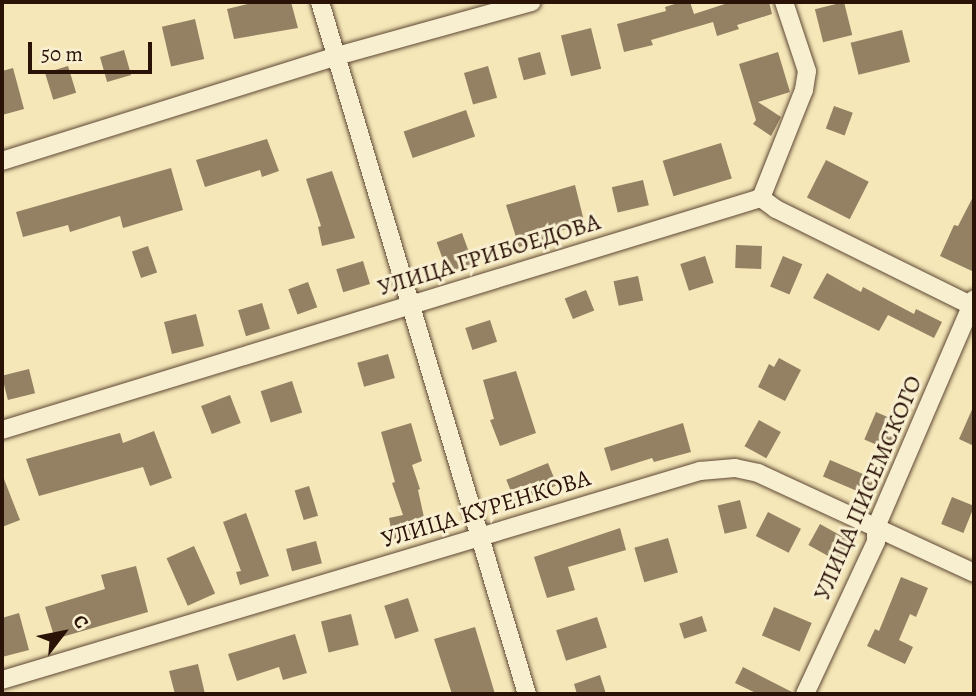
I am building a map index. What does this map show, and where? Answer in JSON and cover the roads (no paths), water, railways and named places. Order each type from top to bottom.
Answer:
[{"type":"street","points":[[320,2],[478,538],[527,694]]},
{"type":"street","points":[[2,161],[337,56],[532,2]]},
{"type":"street","points":[[784,2],[807,71],[804,90],[761,198],[776,209],[973,304]]},
{"type":"street","name":"УЛИЦА ГРИБОЕДОВА","points":[[2,430],[761,198]]},
{"type":"street","name":"УЛИЦА ПИСЕМСКОГО","points":[[805,694],[876,542],[876,527],[973,304]]},
{"type":"street","name":"УЛИЦА КУРЕНКОВА","points":[[2,680],[478,538],[531,519],[700,471],[735,468],[758,472],[974,573]]}]
